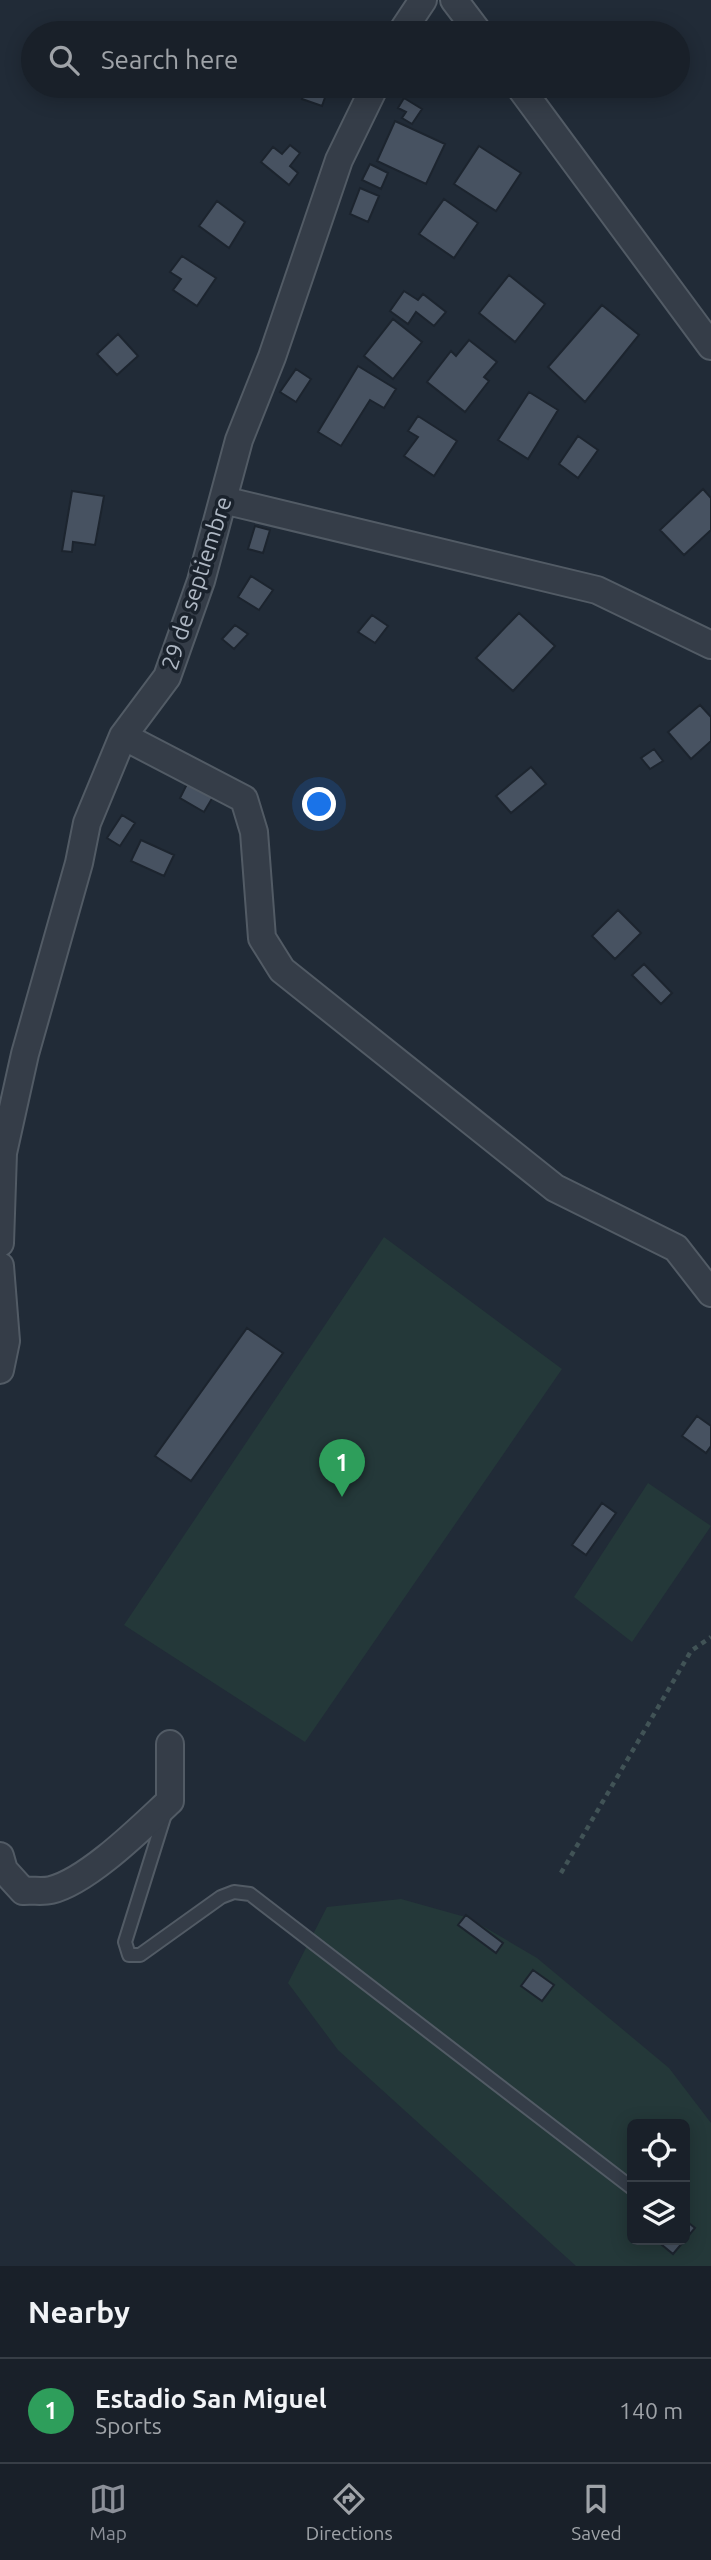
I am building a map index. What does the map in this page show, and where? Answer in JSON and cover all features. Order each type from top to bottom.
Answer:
[{"type":"street","points":[[409,21],[423,0]]},
{"type":"street","points":[[454,0],[470,21]]},
{"type":"street","name":"29 de septiembre","points":[[0,1243],[3,1153],[25,1054],[79,863],[87,823],[123,736],[167,677],[201,581],[239,440],[272,357],[339,159],[369,98]]},
{"type":"street","points":[[528,98],[711,346]]},
{"type":"street","points":[[223,500],[597,590],[711,645]]},
{"type":"street","points":[[123,736],[244,799],[254,832],[262,938],[282,970],[555,1188],[676,1248],[711,1293]]},
{"type":"street","points":[[0,1266],[6,1341],[0,1370]]},
{"type":"street","points":[[0,1856],[4,1870],[23,1891],[51,1890],[92,1869],[133,1837],[170,1801],[170,1744]]},
{"type":"lane","points":[[170,1801],[125,1942],[130,1955],[140,1955],[221,1897],[234,1892],[250,1894],[627,2184]]},
{"type":"path","points":[[561,1873],[691,1651],[711,1637]]},
{"type":"green space","points":[[384,1237],[562,1369],[305,1742],[124,1625]]},
{"type":"green space","points":[[648,1483],[711,1526],[632,1642],[574,1597]]},
{"type":"green space","points":[[401,1899],[469,1918],[537,1958],[669,2068],[711,2123],[711,2266],[576,2266],[338,2050],[288,1983],[327,1907]]},
{"type":"building","points":[[302,98],[325,98],[322,106]]},
{"type":"building","points":[[404,98],[422,109],[412,124],[402,118],[406,112],[398,108]]},
{"type":"building","points":[[395,121],[445,144],[426,184],[377,161]]},
{"type":"building","points":[[290,145],[300,153],[290,166],[298,173],[289,185],[261,162],[273,147],[282,154]]},
{"type":"building","points":[[479,146],[521,173],[496,211],[454,184]]},
{"type":"building","points":[[370,164],[388,173],[381,189],[362,180]]},
{"type":"building","points":[[360,188],[379,196],[368,222],[350,214]]},
{"type":"building","points":[[444,199],[478,223],[454,258],[419,234]]},
{"type":"building","points":[[217,201],[245,222],[229,248],[199,226]]},
{"type":"building","points":[[182,256],[216,278],[197,306],[173,290],[181,279],[170,272]]},
{"type":"building","points":[[509,275],[545,304],[515,342],[479,313]]},
{"type":"building","points":[[404,291],[418,300],[423,294],[446,312],[434,326],[416,312],[408,324],[390,311]]},
{"type":"building","points":[[602,305],[639,335],[585,402],[548,367]]},
{"type":"building","points":[[393,319],[422,342],[393,379],[364,356]]},
{"type":"building","points":[[118,334],[138,356],[117,375],[97,354]]},
{"type":"building","points":[[469,340],[497,362],[484,377],[489,381],[465,412],[427,382],[451,351],[456,356]]},
{"type":"building","points":[[358,366],[396,389],[384,408],[370,400],[341,446],[318,432]]},
{"type":"building","points":[[296,369],[311,379],[296,402],[280,392]]},
{"type":"building","points":[[529,392],[558,410],[528,459],[498,440]]},
{"type":"building","points":[[418,416],[457,441],[434,476],[404,456],[418,437],[408,431]]},
{"type":"building","points":[[578,436],[598,450],[578,478],[559,464]]},
{"type":"building","points":[[703,489],[711,498],[711,530],[684,555],[660,530]]},
{"type":"building","points":[[72,491],[104,496],[95,545],[73,542],[72,552],[62,551]]},
{"type":"building","points":[[255,526],[270,530],[263,553],[248,549]]},
{"type":"building","points":[[251,576],[273,590],[259,610],[238,597]]},
{"type":"building","points":[[519,613],[555,646],[513,691],[476,658]]},
{"type":"building","points":[[372,615],[388,626],[375,643],[358,632]]},
{"type":"building","points":[[235,625],[248,634],[234,649],[222,639]]},
{"type":"building","points":[[700,705],[711,717],[711,741],[691,759],[668,732]]},
{"type":"building","points":[[654,749],[663,761],[650,769],[641,758]]},
{"type":"building","points":[[531,767],[546,784],[511,813],[496,796]]},
{"type":"building","points":[[191,776],[217,790],[204,812],[180,798]]},
{"type":"building","points":[[122,815],[135,823],[120,846],[107,838]]},
{"type":"building","points":[[141,840],[174,855],[164,876],[131,861]]},
{"type":"building","points":[[618,910],[641,933],[615,959],[592,936]]},
{"type":"building","points":[[644,964],[672,993],[661,1004],[632,975]]},
{"type":"building","points":[[247,1328],[283,1353],[191,1481],[155,1456]]},
{"type":"building","points":[[697,1416],[711,1426],[711,1446],[706,1453],[682,1436]]},
{"type":"building","points":[[602,1503],[616,1513],[586,1555],[572,1545]]},
{"type":"building","points":[[466,1915],[503,1943],[496,1953],[458,1925]]},
{"type":"building","points":[[533,1970],[554,1985],[542,2001],[521,1986]]},
{"type":"building","points":[[662,2245],[681,2245],[673,2254]]},
{"type":"place","name":"Estadio San Miguel","points":[[342,1497]]}]
